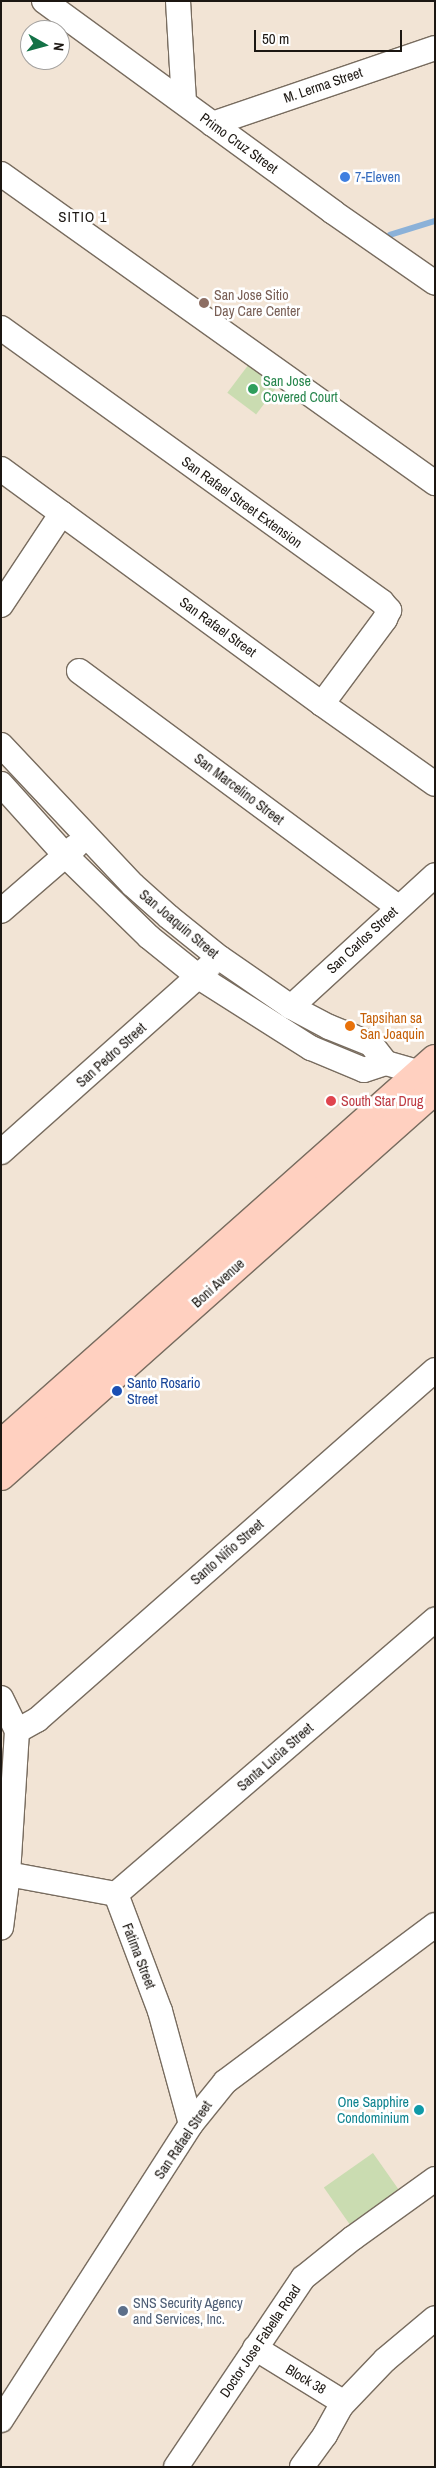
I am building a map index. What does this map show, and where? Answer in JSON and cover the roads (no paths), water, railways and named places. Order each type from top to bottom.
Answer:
[{"type":"main road","name":"Boni Avenue","points":[[1,1444],[432,1074]]},
{"type":"main road","name":"Boni Avenue","points":[[1,1476],[432,1074]]},
{"type":"street","name":"Primo Cruz Street","points":[[44,1],[333,212],[435,283]]},
{"type":"street","points":[[178,1],[184,102]]},
{"type":"street","name":"M. Lerma Street","points":[[212,124],[435,48]]},
{"type":"street","points":[[1,174],[435,483]]},
{"type":"street","name":"San Rafael Street Extension","points":[[1,328],[385,606],[388,610],[385,619],[322,704]]},
{"type":"street","name":"San Rafael Street","points":[[1,469],[322,704],[435,784]]},
{"type":"street","points":[[1,605],[62,513]]},
{"type":"street","name":"San Marcelino Street","points":[[79,671],[398,907]]},
{"type":"street","name":"San Joaquin Street","points":[[1,745],[133,885],[169,917],[220,958],[291,1007],[329,1027],[371,1044],[386,1063]]},
{"type":"street","name":"San Joaquin Street","points":[[1,784],[64,855],[149,937],[198,977],[312,1048],[364,1070],[386,1063],[432,1074]]},
{"type":"street","points":[[1,912],[64,855],[87,837]]},
{"type":"street","name":"San Carlos Street","points":[[291,1007],[435,875]]},
{"type":"street","name":"San Pedro Street","points":[[1,1152],[220,958]]},
{"type":"street","name":"Santo Niño Street","points":[[17,1731],[38,1720],[435,1370]]},
{"type":"street","name":"Santa Lucia Street","points":[[116,1894],[435,1620]]},
{"type":"street","points":[[1,1698],[17,1731],[8,1874],[1,1928]]},
{"type":"street","points":[[8,1874],[116,1894]]},
{"type":"street","name":"Fatima Street","points":[[116,1894],[160,2011],[191,2124]]},
{"type":"street","name":"San Rafael Street","points":[[1,2420],[191,2124],[225,2082],[435,1925]]},
{"type":"street","name":"Doctor Jose Fabella Road","points":[[176,2467],[303,2278],[353,2238],[435,2179]]},
{"type":"street","points":[[302,2467],[341,2406],[385,2360],[435,2318]]},
{"type":"street","name":"Block 38","points":[[255,2348],[340,2398],[341,2406]]},
{"type":"waterway","points":[[390,235],[435,221]]},
{"type":"place","name":"7-Eleven","points":[[345,177]]},
{"type":"place","name":"San Jose Sitio Day Care Center","points":[[204,303]]},
{"type":"place","name":"San Jose Covered Court","points":[[253,389]]},
{"type":"place","name":"Tapsihan sa San Joaquin","points":[[350,1026]]},
{"type":"place","name":"South Star Drug","points":[[331,1101]]},
{"type":"place","name":"Santo Rosario Street","points":[[117,1391]]},
{"type":"place","name":"One Sapphire Condominium","points":[[419,2110]]},
{"type":"place","name":"SNS Security Agency and Services, Inc.","points":[[123,2311]]},
{"type":"district","name":"SITIO 1","points":[[83,217]]}]
